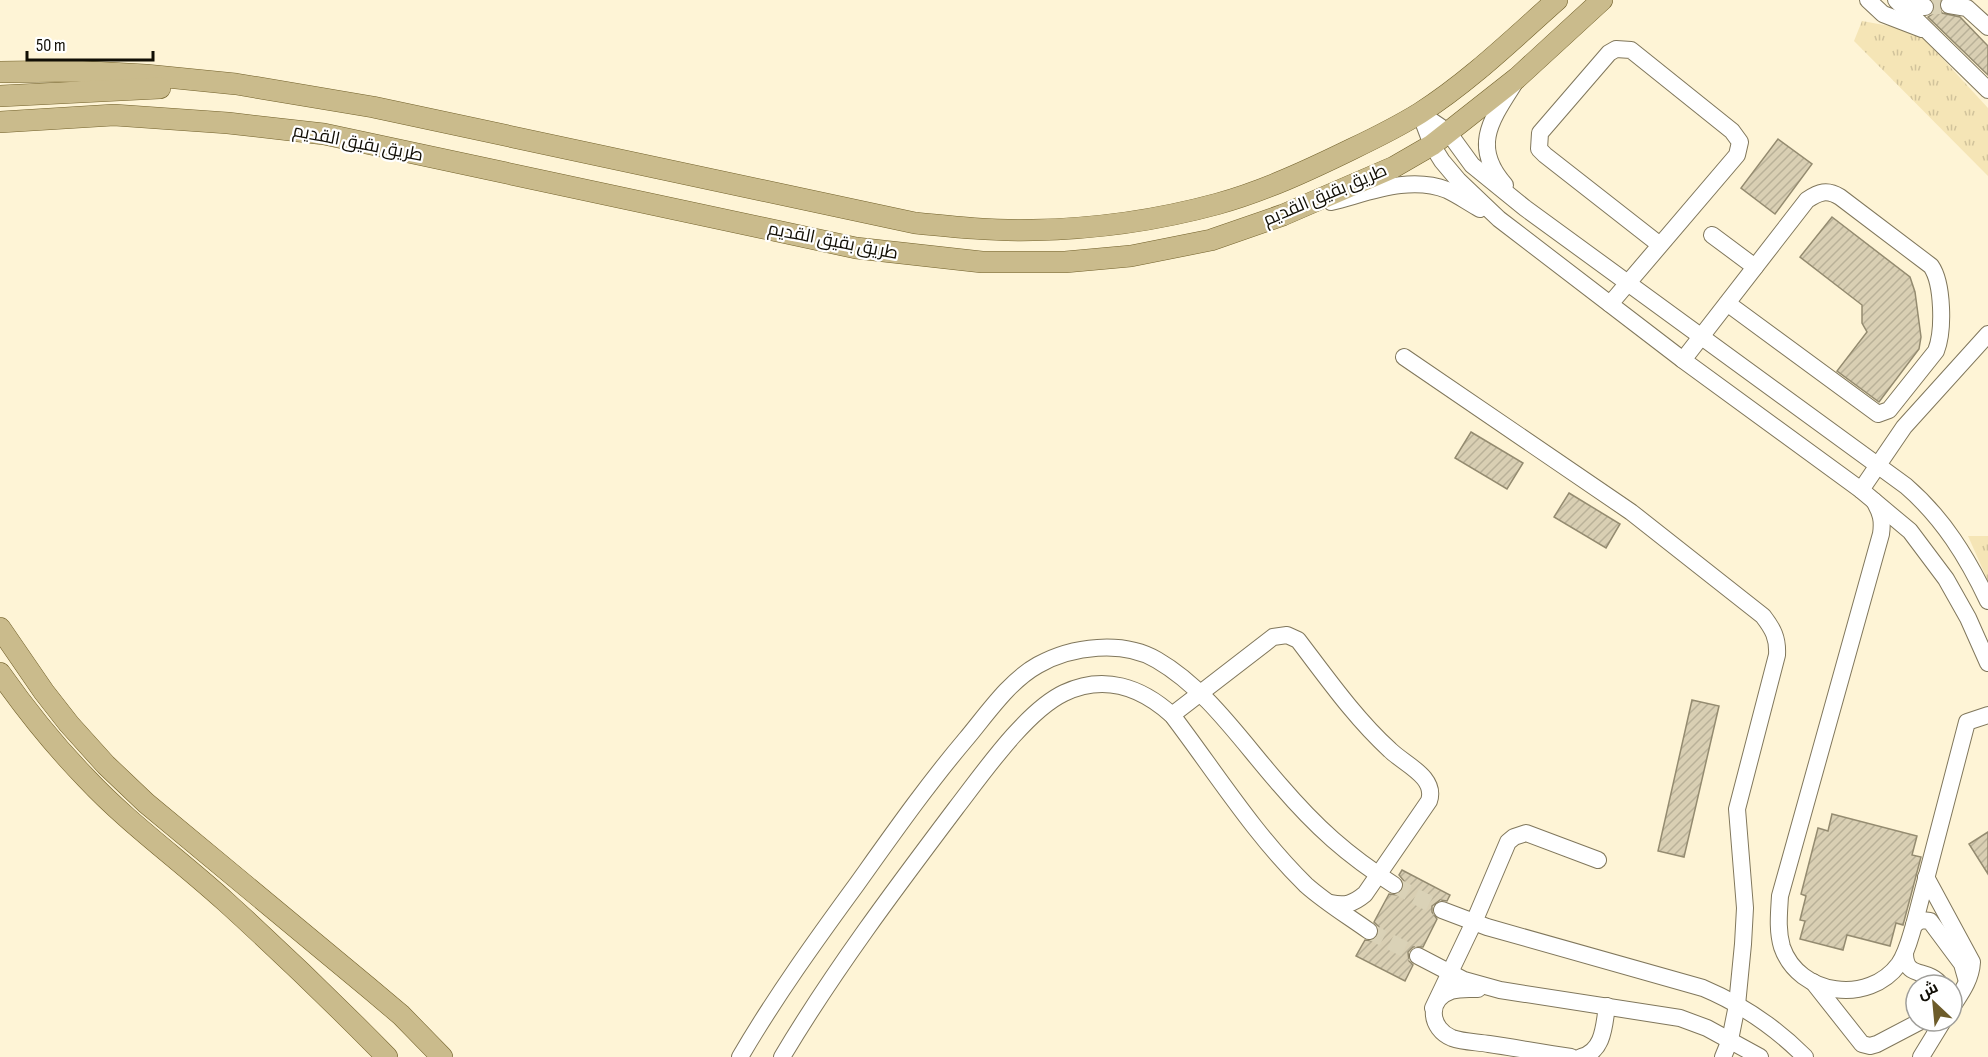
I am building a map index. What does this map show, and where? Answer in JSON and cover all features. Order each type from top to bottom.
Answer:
[{"type":"main road","name":"طريق بقيق القديم","points":[[0,72],[73,71],[146,75],[236,84],[373,107],[915,223],[1013,230],[1097,226],[1167,215],[1218,204],[1322,164],[1420,112],[1491,58],[1557,0]]},
{"type":"main road","name":"طريق بقيق القديم","points":[[5,122],[114,115],[228,123],[324,134],[856,248],[982,262],[1065,262],[1131,256],[1211,240],[1283,215],[1394,167],[1440,139],[1517,78],[1602,0]]},
{"type":"main road","points":[[0,96],[236,84]]},
{"type":"main road","points":[[0,628],[44,692],[106,765],[146,803],[401,1015],[442,1057]]},
{"type":"main road","points":[[0,673],[42,728],[87,779],[126,816],[225,901],[321,990],[387,1057]]},
{"type":"street","points":[[1868,0],[1883,14],[1928,31]]},
{"type":"street","points":[[1896,0],[1988,90]]},
{"type":"street","points":[[1896,0],[1912,7],[1925,7]]},
{"type":"street","points":[[1950,5],[1967,8],[1988,27]]},
{"type":"street","points":[[1610,304],[1737,155],[1740,142],[1732,130],[1631,50],[1616,49],[1609,53],[1540,134],[1539,149],[1660,245]]},
{"type":"street","points":[[1517,78],[1492,118],[1487,141],[1488,154],[1494,169],[1526,208]]},
{"type":"street","points":[[1420,112],[1440,139],[1458,180],[1499,219],[1683,360],[1868,495],[1910,531],[1946,579],[1986,652]]},
{"type":"street","points":[[1440,139],[1526,208],[1906,486],[1939,518],[1971,565],[1988,601]]},
{"type":"street","points":[[1283,215],[1392,186],[1413,184],[1447,190],[1499,219]]},
{"type":"street","points":[[1683,360],[1701,336],[1807,200],[1822,191],[1832,191],[1931,266],[1938,275],[1941,340],[1936,351],[1889,410],[1878,414],[1727,303]]},
{"type":"street","points":[[1712,235],[1755,267]]},
{"type":"street","points":[[1868,495],[1878,465],[1904,428],[1988,334]]},
{"type":"street","points":[[1404,357],[1631,512],[1762,616],[1773,628],[1778,641],[1777,655],[1737,809],[1745,908],[1737,1005],[1730,1040],[1723,1057]]},
{"type":"street","points":[[1868,495],[1881,513],[1881,534],[1780,896],[1779,932],[1783,949],[1800,973],[1826,988],[1839,990],[1861,988],[1885,978],[1899,964],[1905,954],[1914,925],[1967,722],[1988,715]]},
{"type":"street","points":[[1172,715],[1273,637],[1287,635],[1298,640],[1368,729],[1392,753],[1425,779],[1431,790],[1429,801],[1365,894],[1344,905],[1330,903]]},
{"type":"street","points":[[740,1057],[813,945],[937,774],[998,700],[1021,677],[1038,665],[1060,655],[1109,648],[1131,650],[1155,658],[1200,694],[1310,819],[1338,846],[1394,885]]},
{"type":"street","points":[[782,1057],[838,968],[898,884],[982,774],[1029,719],[1050,701],[1066,692],[1087,686],[1110,684],[1135,690],[1158,703],[1172,715],[1252,826],[1308,887],[1369,931]]},
{"type":"street","points":[[1571,1057],[1454,1039],[1437,1027],[1433,1018],[1433,1008],[1474,922],[1508,842],[1526,833],[1598,860]]},
{"type":"street","points":[[1926,877],[1972,962],[1964,988]]},
{"type":"street","points":[[1442,910],[1487,927],[1703,988],[1737,1005],[1775,1030],[1805,1057]]},
{"type":"street","points":[[1914,925],[1926,920],[1936,928],[1962,964],[1966,985]]},
{"type":"street","points":[[1905,954],[1906,965],[1914,972],[1920,973]]},
{"type":"street","points":[[1418,956],[1464,980],[1500,990]]},
{"type":"street","points":[[1812,981],[1862,1044],[1870,1046],[1876,1044],[1904,1030]]},
{"type":"street","points":[[1433,1008],[1438,999],[1449,991],[1463,988],[1500,990],[1607,1006],[1680,1018],[1707,1028],[1760,1057]]},
{"type":"street","points":[[1581,1057],[1591,1053],[1600,1041],[1607,1006]]},
{"type":"street","points":[[1921,1057],[1936,1033]]},
{"type":"green space","points":[[1862,21],[1917,31],[1988,108],[1988,176],[1854,41]]},
{"type":"green space","points":[[1968,536],[1988,536],[1988,581]]},
{"type":"building","points":[[1932,0],[1940,0],[1939,8],[1942,13],[1960,17],[1988,46],[1988,75],[1928,17],[1934,13]]},
{"type":"building","points":[[1778,139],[1812,164],[1775,214],[1741,188]]},
{"type":"building","points":[[1832,217],[1910,277],[1915,292],[1921,337],[1919,349],[1879,402],[1837,371],[1867,332],[1862,323],[1862,305],[1800,257]]},
{"type":"building","points":[[1471,432],[1523,463],[1507,489],[1455,458]]},
{"type":"building","points":[[1569,493],[1620,524],[1606,548],[1554,517]]},
{"type":"building","points":[[1692,700],[1719,706],[1684,857],[1658,851]]},
{"type":"building","points":[[1832,814],[1917,836],[1912,855],[1921,857],[1903,925],[1896,923],[1890,946],[1847,935],[1843,950],[1800,939],[1805,921],[1800,920],[1806,896],[1801,894],[1818,828],[1828,831]]},
{"type":"building","points":[[1988,832],[1988,874],[1969,844]]},
{"type":"building","points":[[1402,870],[1450,895],[1447,901],[1440,900],[1432,906],[1432,912],[1437,919],[1423,947],[1413,947],[1408,952],[1409,961],[1413,965],[1405,981],[1356,956],[1365,940],[1373,941],[1378,937],[1379,927],[1374,922],[1389,894],[1398,895],[1403,890],[1404,881],[1399,875]]},
{"type":"tunnel","points":[[1925,7],[1949,5]]},
{"type":"tunnel","points":[[1394,885],[1442,910]]},
{"type":"tunnel","points":[[1369,931],[1418,956]]}]
